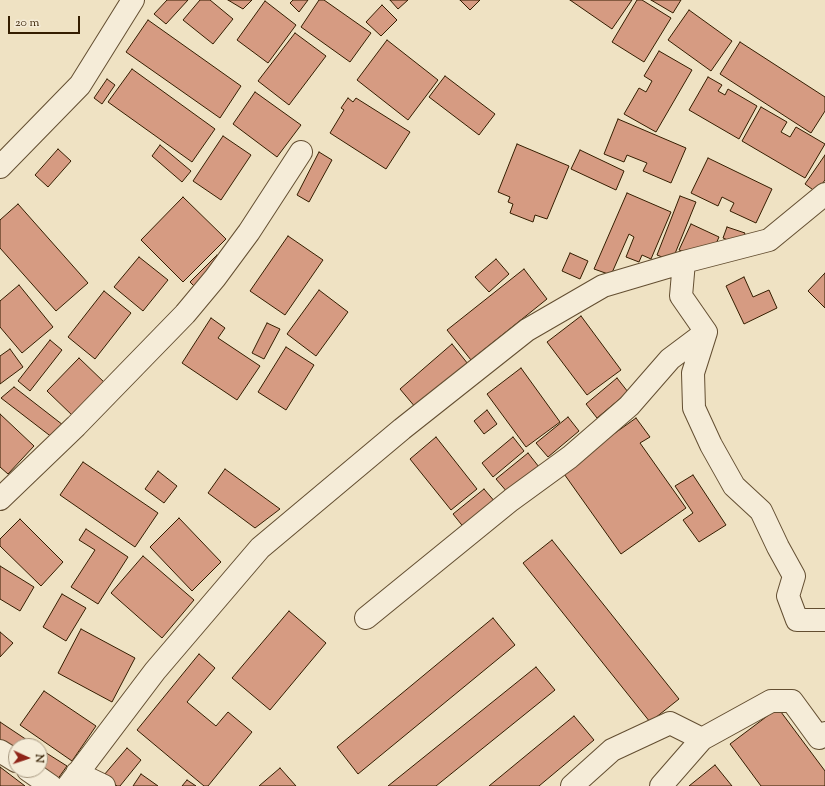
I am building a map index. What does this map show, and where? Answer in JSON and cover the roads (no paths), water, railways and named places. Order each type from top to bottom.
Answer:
[{"type":"street","points":[[0,167],[80,84],[133,0]]},
{"type":"street","points":[[0,499],[76,426],[185,314],[215,278],[249,232],[301,152]]},
{"type":"street","points":[[104,786],[73,780],[155,672],[260,548],[402,429],[527,330],[603,286],[684,262],[769,240],[825,194]]},
{"type":"street","points":[[684,262],[681,296],[706,332]]},
{"type":"street","points":[[366,618],[511,500],[570,457],[629,406],[670,359],[706,332]]},
{"type":"street","points":[[706,332],[693,373],[694,408],[711,446],[734,486],[762,511],[778,547],[794,576],[788,596],[798,620],[825,620]]},
{"type":"street","points":[[661,786],[702,739],[771,701],[792,701],[819,738],[825,733]]},
{"type":"street","points":[[572,786],[612,750],[670,723],[702,739]]},
{"type":"street","points":[[40,778],[51,786]]}]
